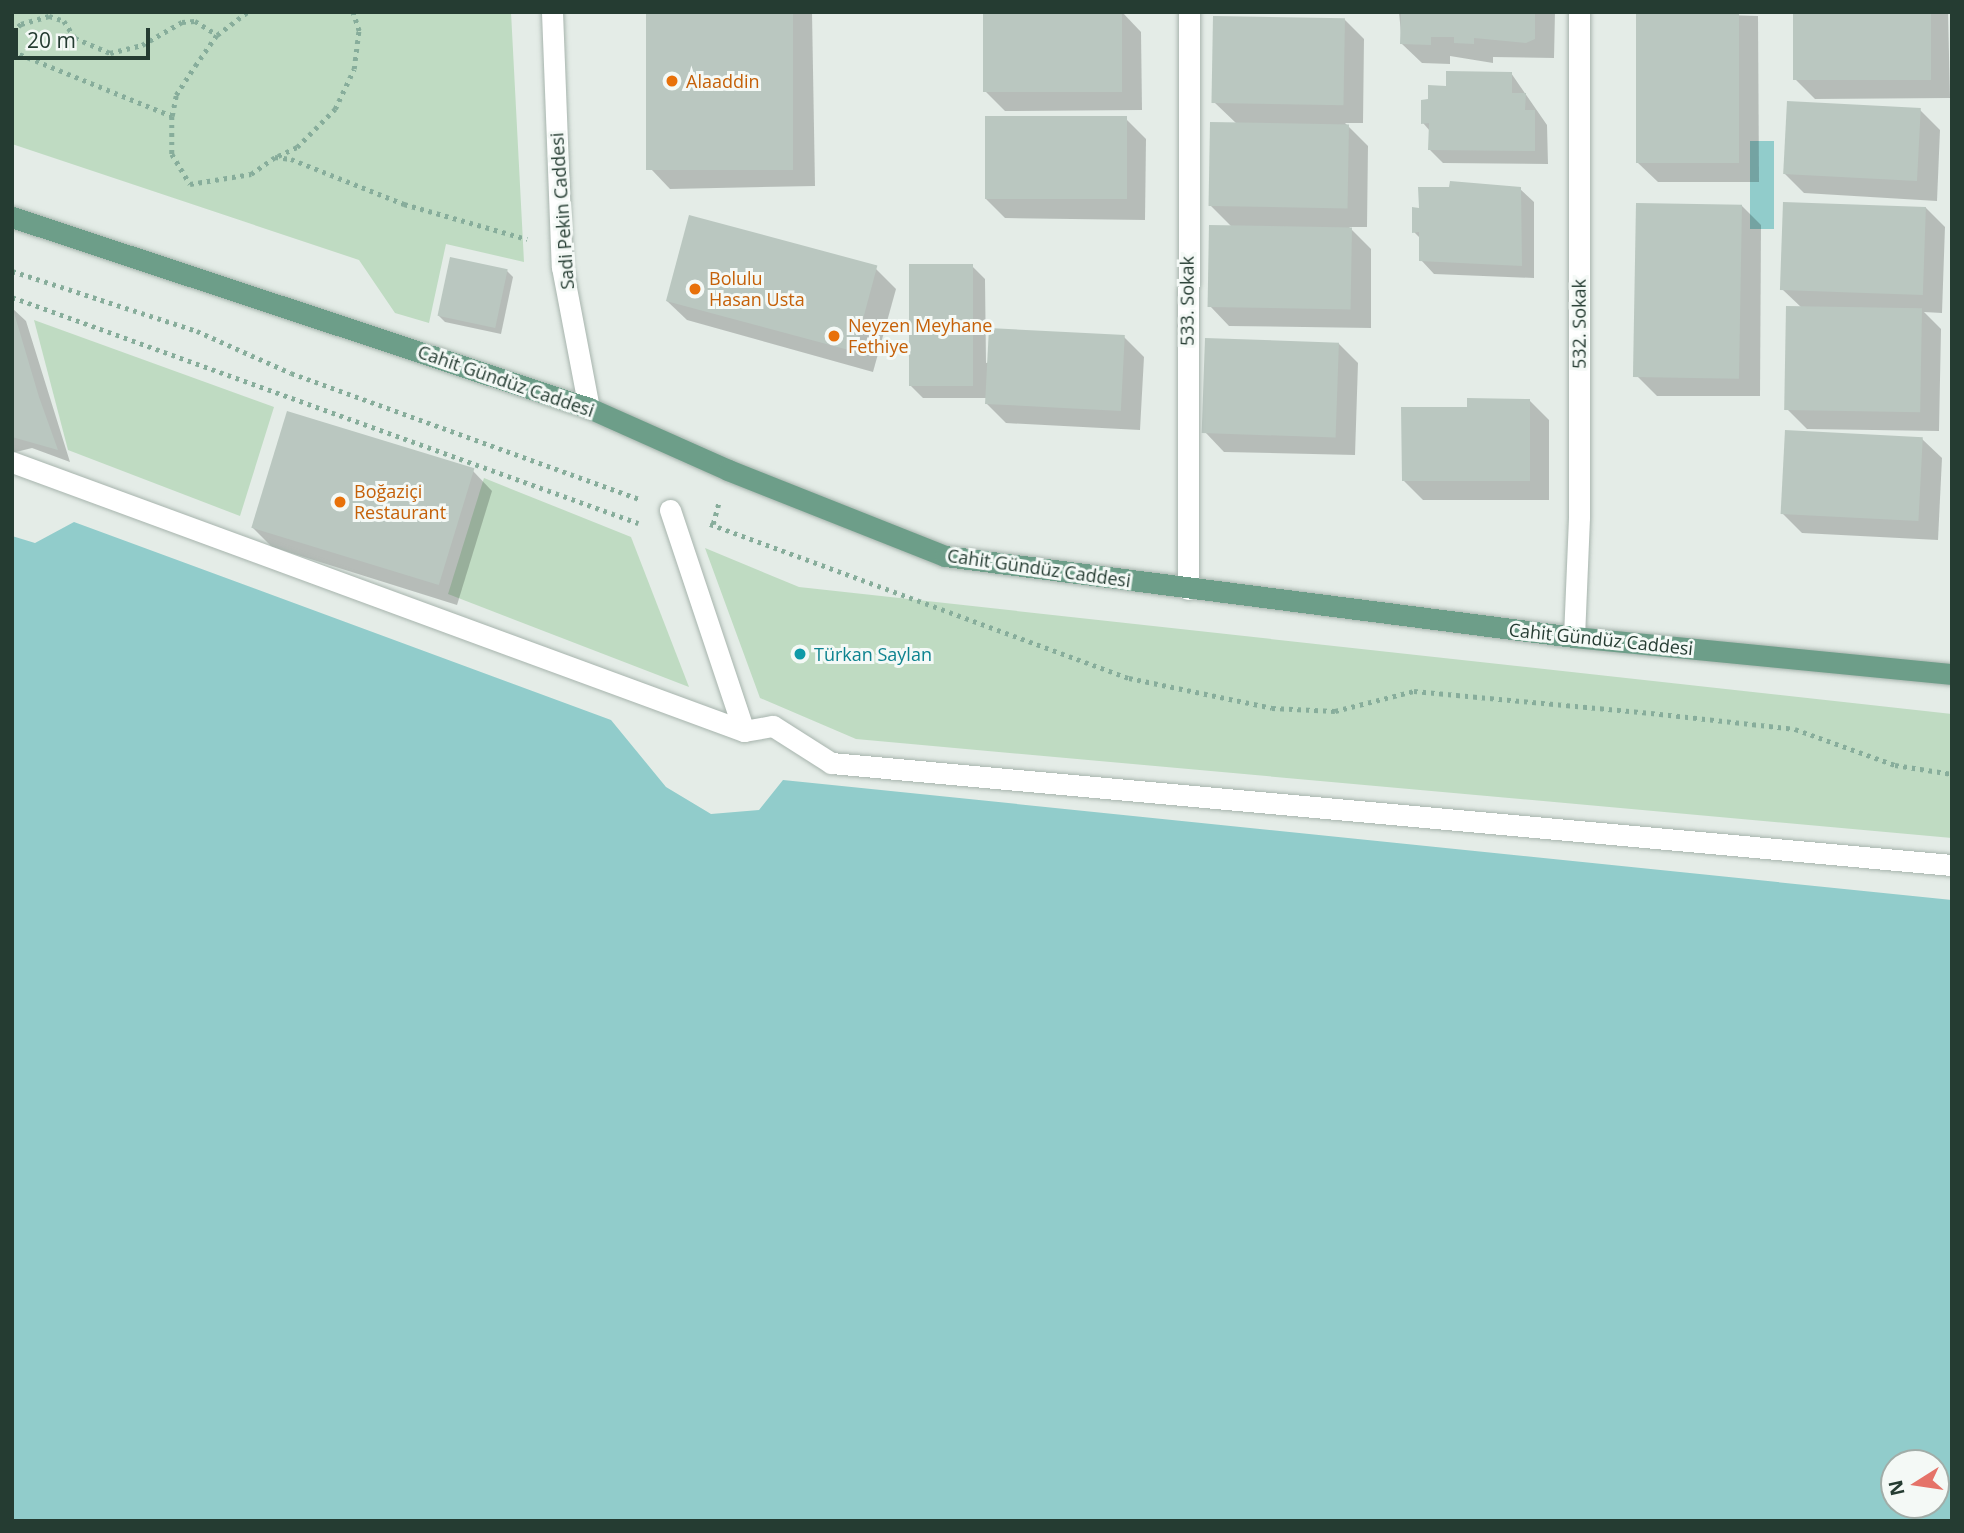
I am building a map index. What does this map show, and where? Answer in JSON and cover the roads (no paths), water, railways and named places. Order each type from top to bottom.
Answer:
[{"type":"main road","name":"Cahit Gündüz Caddesi","points":[[12,217],[589,408],[728,470],[946,556],[1188,589],[1574,636],[1952,674]]},
{"type":"street","name":"Sadi Pekin Caddesi","points":[[552,12],[562,249],[589,408]]},
{"type":"street","name":"533. Sokak","points":[[1188,589],[1189,12]]},
{"type":"street","name":"532. Sokak","points":[[1574,636],[1579,517],[1579,12]]},
{"type":"street","points":[[12,462],[744,732],[773,726],[831,763],[1952,865]]},
{"type":"street","points":[[670,510],[744,732]]},
{"type":"water","points":[[1750,141],[1774,141],[1774,229],[1750,229]]},
{"type":"water","points":[[74,522],[611,720],[666,787],[711,814],[759,810],[783,780],[1952,900],[1952,1521],[12,1521],[12,536],[35,543]]},
{"type":"place","name":"Alaaddin","points":[[672,81]]},
{"type":"place","name":"Bolulu Hasan Usta","points":[[695,289]]},
{"type":"place","name":"Neyzen Meyhane Fethiye","points":[[834,336]]},
{"type":"place","name":"Boğaziçi Restaurant","points":[[340,502]]},
{"type":"place","name":"Türkan Saylan","points":[[800,654]]}]
